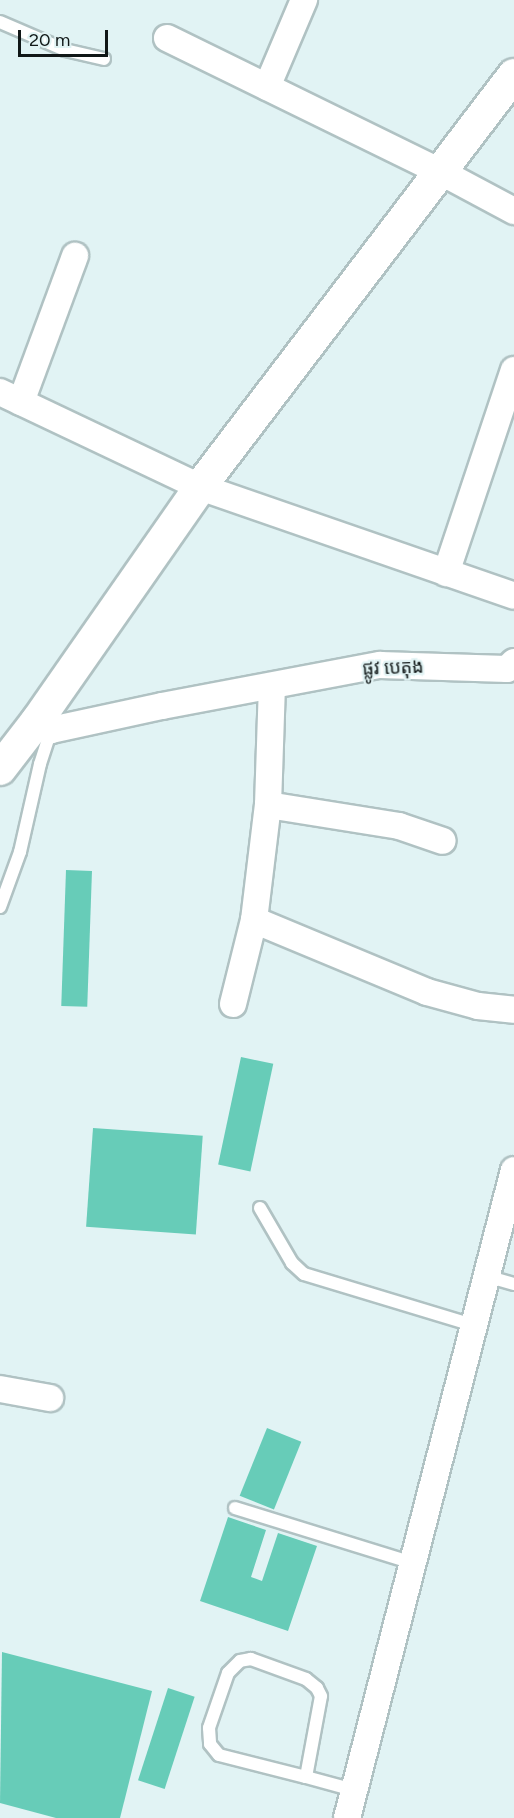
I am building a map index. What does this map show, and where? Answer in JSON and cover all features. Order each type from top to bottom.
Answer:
[{"type":"street","points":[[267,87],[304,0]]},
{"type":"street","points":[[167,38],[441,172],[514,211]]},
{"type":"street","points":[[6,755],[44,725],[200,487],[514,75]]},
{"type":"street","points":[[75,256],[11,397],[200,487],[514,596]]},
{"type":"street","points":[[447,573],[514,370]]},
{"type":"street","name":"ផ្លូវ បេតុង","points":[[44,725],[380,665],[507,669],[514,663]]},
{"type":"street","points":[[233,1004],[254,920],[268,805],[272,686]]},
{"type":"street","points":[[268,805],[399,826],[443,841]]},
{"type":"street","points":[[254,920],[427,992],[478,1005],[514,1010]]},
{"type":"street","points":[[346,1818],[514,1170]]},
{"type":"street","points":[[0,1389],[50,1398]]},
{"type":"lane","points":[[0,22],[65,50],[104,59]]},
{"type":"lane","points":[[0,907],[20,852],[40,764],[44,725]]},
{"type":"lane","points":[[260,1208],[292,1263],[304,1274],[473,1325]]},
{"type":"lane","points":[[486,1276],[514,1284]]},
{"type":"lane","points":[[235,1508],[413,1563]]},
{"type":"lane","points":[[306,1777],[321,1696],[317,1688],[306,1679],[251,1659],[240,1661],[228,1673],[209,1728],[210,1744],[219,1755],[354,1790]]},
{"type":"building","points":[[66,870],[92,871],[87,1007],[61,1006]]},
{"type":"building","points":[[241,1057],[273,1064],[250,1171],[218,1165]]},
{"type":"building","points":[[93,1128],[203,1136],[196,1234],[86,1227]]},
{"type":"building","points":[[267,1428],[301,1442],[274,1510],[240,1496]]},
{"type":"building","points":[[228,1517],[266,1530],[251,1577],[262,1581],[278,1533],[317,1546],[288,1631],[200,1601]]},
{"type":"building","points":[[2,1652],[152,1691],[120,1818],[56,1818],[0,1803]]},
{"type":"building","points":[[168,1688],[195,1697],[165,1789],[138,1780]]}]
